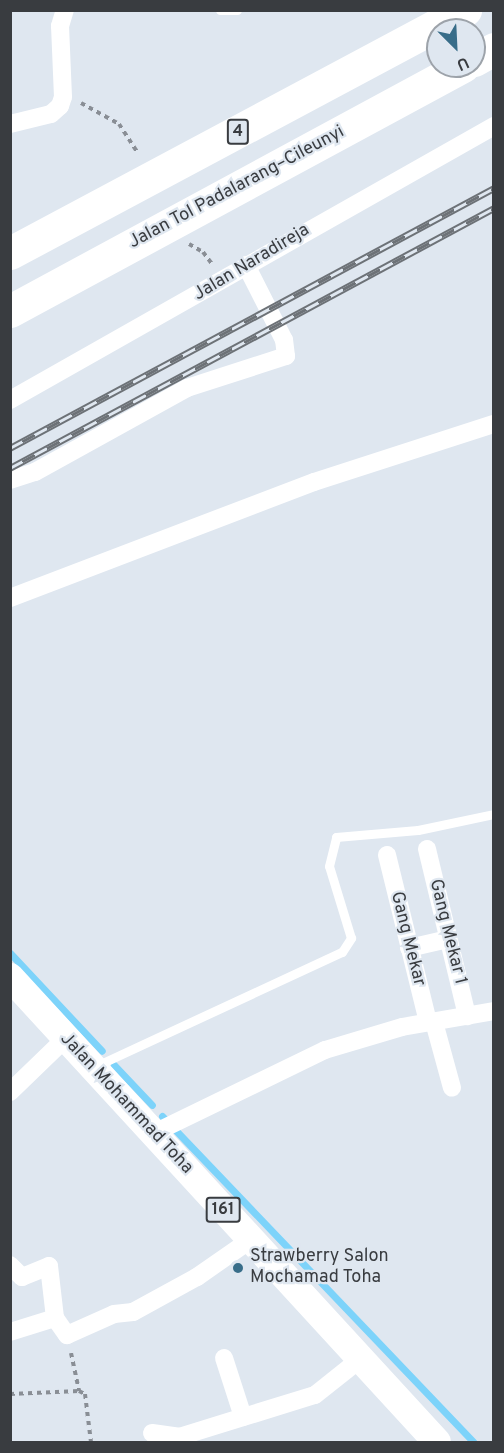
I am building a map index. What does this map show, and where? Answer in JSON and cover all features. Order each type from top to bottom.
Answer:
[{"type":"highway","name":"4","points":[[10,253],[465,10]]},
{"type":"highway","name":"Jalan Tol Padalarang–Cileunyi","points":[[10,311],[441,78]]},
{"type":"main road","name":"Jalan Mohammad Toha","points":[[10,978],[437,1443]]},
{"type":"street","points":[[10,124],[51,114],[63,97],[60,26],[65,10]]},
{"type":"street","name":"Jalan Naradireja","points":[[10,400],[494,126]]},
{"type":"street","points":[[10,480],[34,472],[187,388],[286,356],[284,340],[246,265]]},
{"type":"street","points":[[10,598],[303,486],[494,424]]},
{"type":"street","name":"Gang Mekar 1","points":[[427,849],[467,1016]]},
{"type":"street","name":"Gang Mekar","points":[[387,855],[409,948],[452,1088]]},
{"type":"street","points":[[409,948],[447,939]]},
{"type":"street","points":[[154,1133],[325,1050],[431,1022],[494,1011]]},
{"type":"street","points":[[10,1092],[66,1038]]},
{"type":"street","points":[[10,1265],[21,1277],[48,1266],[55,1318],[67,1335],[114,1314],[133,1312],[197,1276],[249,1240]]},
{"type":"street","points":[[10,1332],[55,1318]]},
{"type":"street","points":[[224,1358],[243,1417]]},
{"type":"street","points":[[152,1433],[178,1440],[315,1395],[359,1360]]},
{"type":"lane","points":[[220,10],[237,10]]},
{"type":"lane","points":[[93,1068],[342,952],[351,938],[329,866],[336,837],[418,830],[494,814]]},
{"type":"path","points":[[63,97],[100,112],[119,124],[137,152]]},
{"type":"path","points":[[187,241],[203,252],[222,280]]},
{"type":"path","points":[[67,1335],[78,1390]]},
{"type":"path","points":[[10,1394],[78,1390],[85,1394],[92,1443]]},
{"type":"waterway","points":[[10,953],[102,1051]]},
{"type":"waterway","points":[[114,1065],[152,1105]]},
{"type":"waterway","points":[[162,1116],[474,1442]]},
{"type":"railway","points":[[10,448],[494,188]]},
{"type":"railway","points":[[10,468],[494,208]]},
{"type":"place","name":"Strawberry Salon Mochamad Toha","points":[[238,1268]]}]
